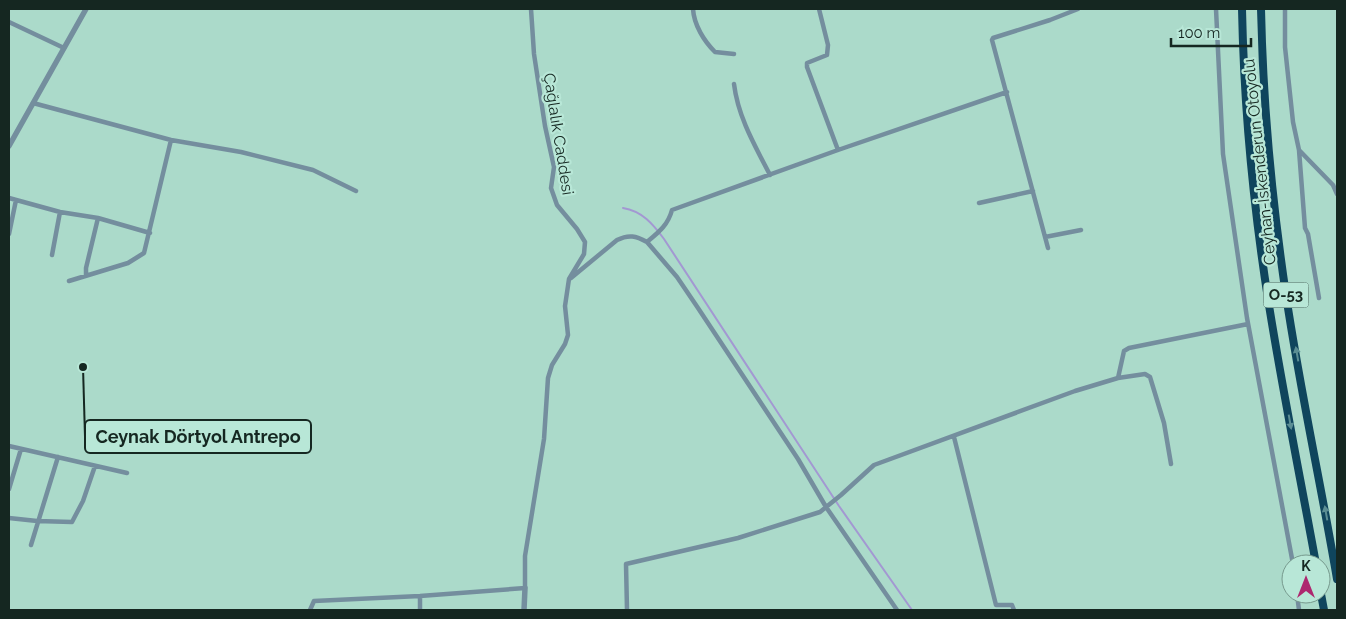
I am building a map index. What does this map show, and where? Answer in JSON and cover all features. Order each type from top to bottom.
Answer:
[{"type":"highway","name":"Ceyhan-İskenderun Otoyolu","points":[[1242,9],[1243,55],[1249,132],[1264,273],[1314,554]]},
{"type":"highway","name":"Ceyhan-İskenderun Otoyolu","points":[[1261,9],[1267,130],[1285,288],[1337,579]]},
{"type":"street","points":[[9,146],[86,9]]},
{"type":"street","name":"Çağlalık Caddesi","points":[[531,9],[534,54],[545,126],[554,167],[551,188],[557,205],[585,242],[584,254],[569,279]]},
{"type":"street","points":[[693,9],[693,17],[707,43],[715,52],[734,54]]},
{"type":"street","points":[[819,9],[828,45],[827,55],[807,63],[807,67],[838,150]]},
{"type":"street","points":[[1048,248],[992,40],[993,38],[1078,9]]},
{"type":"street","points":[[1216,9],[1223,154],[1248,324],[1291,554]]},
{"type":"street","points":[[1285,9],[1285,47],[1293,122],[1299,150],[1305,228],[1308,234],[1320,298]]},
{"type":"street","points":[[9,22],[64,48]]},
{"type":"street","points":[[734,84],[740,112],[770,175]]},
{"type":"street","points":[[647,242],[665,227],[672,210],[1007,92]]},
{"type":"street","points":[[33,102],[171,140],[241,152],[313,170],[356,191]]},
{"type":"street","points":[[69,281],[128,263],[144,253],[171,140]]},
{"type":"street","points":[[1299,150],[1328,180],[1337,194]]},
{"type":"street","points":[[979,203],[1033,190]]},
{"type":"street","points":[[9,198],[60,212],[98,218],[150,233]]},
{"type":"street","points":[[9,234],[16,200]]},
{"type":"street","points":[[52,256],[60,212]]},
{"type":"street","points":[[86,275],[98,218]]},
{"type":"street","points":[[1045,237],[1081,230]]},
{"type":"street","points":[[524,610],[525,556],[544,439],[548,378],[552,365],[565,344],[568,335],[564,306],[569,279],[617,240],[624,236],[635,236],[647,242],[677,278],[897,610]]},
{"type":"street","points":[[1118,378],[1124,351],[1129,348],[1248,324]]},
{"type":"street","points":[[627,610],[626,564],[738,538],[820,512],[874,465],[1075,391],[1118,378],[1145,374],[1150,377],[1164,423],[1171,464]]},
{"type":"street","points":[[954,437],[996,605],[1012,605],[1014,610]]},
{"type":"street","points":[[9,446],[127,473]]},
{"type":"street","points":[[9,489],[21,449]]},
{"type":"street","points":[[31,545],[58,456]]},
{"type":"street","points":[[9,518],[72,522],[95,466]]},
{"type":"street","points":[[310,610],[314,602],[525,588]]},
{"type":"street","points":[[420,596],[420,610]]},
{"type":"waterway","points":[[623,208],[641,215],[656,228],[664,239],[839,506],[912,610]]},
{"type":"place","name":"Ceynak Dörtyol Antrepo","points":[[83,367]]}]
